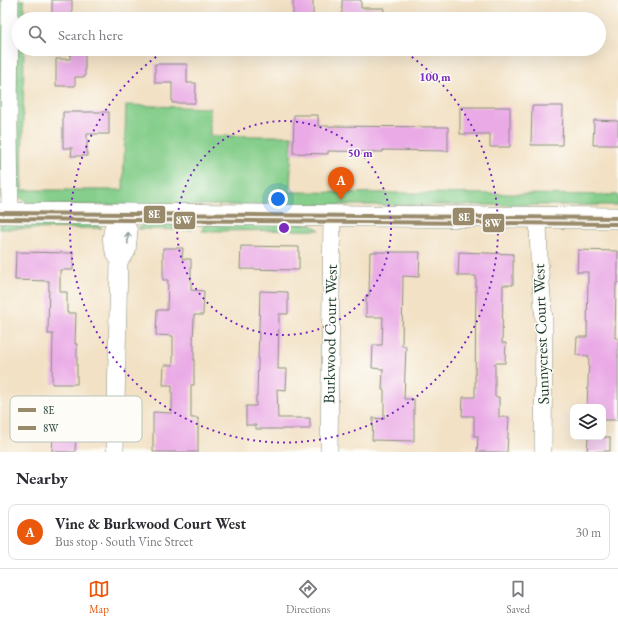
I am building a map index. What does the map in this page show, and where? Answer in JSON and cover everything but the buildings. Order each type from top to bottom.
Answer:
[{"type":"street","points":[[10,0],[5,213],[618,218]]},
{"type":"street","points":[[116,396],[120,261],[128,251],[128,231],[118,214]]},
{"type":"street","name":"Burkwood Court West","points":[[329,452],[332,215]]},
{"type":"street","name":"Sunnycrest Court West","points":[[538,217],[539,259],[544,321],[543,452]]},
{"type":"street","points":[[115,442],[115,452]]},
{"type":"green space","points":[[0,0],[4,0],[3,182],[0,199]]},
{"type":"green space","points":[[17,0],[24,0],[24,12],[17,12]]},
{"type":"green space","points":[[16,56],[24,56],[22,190],[123,190],[126,105],[210,108],[210,136],[292,136],[290,192],[618,195],[618,205],[31,205],[18,196],[15,183]]},
{"type":"green space","points":[[187,222],[191,225],[192,230],[138,229],[143,224]]},
{"type":"green space","points":[[6,223],[95,223],[102,228],[0,229],[0,225]]},
{"type":"green space","points":[[205,224],[310,224],[320,230],[202,231]]},
{"type":"transit line","name":"8E","points":[[0,213],[618,218]]},
{"type":"transit line","name":"8W","points":[[0,219],[618,224]]},
{"type":"place","name":"Vine & Burkwood Court West","points":[[341,200]]}]
